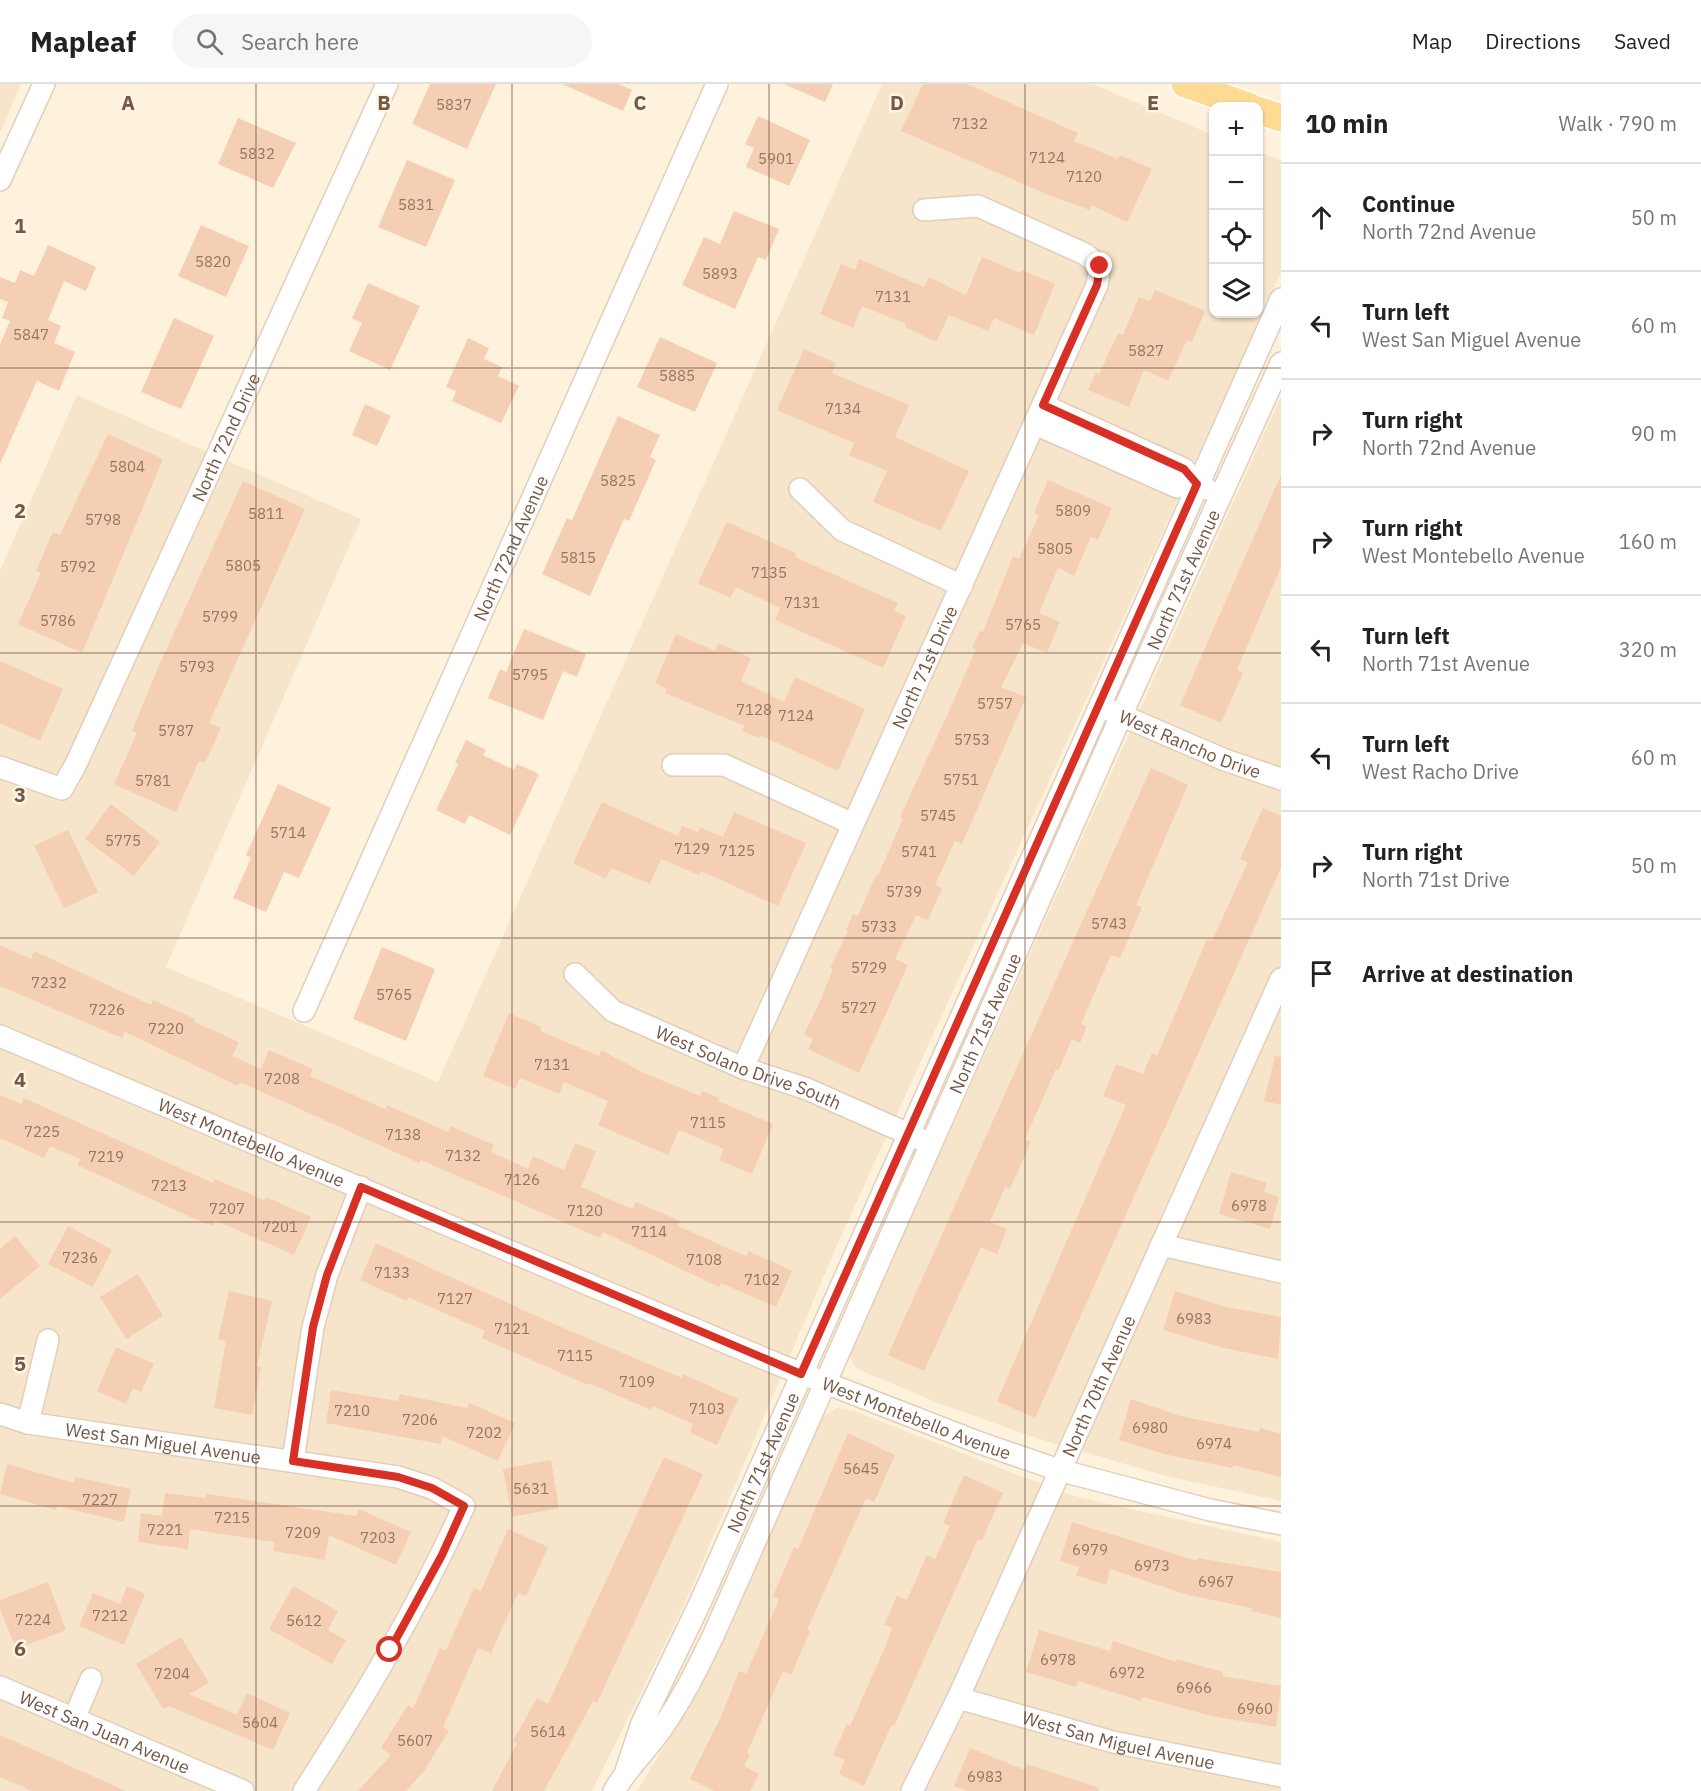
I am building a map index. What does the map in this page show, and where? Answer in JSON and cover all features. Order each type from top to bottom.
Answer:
[{"type":"main road","points":[[1185,84],[1237,102]]},
{"type":"main road","points":[[1263,112],[1281,118]]},
{"type":"street","points":[[0,180],[44,84]]},
{"type":"street","name":"North 72nd Drive","points":[[0,767],[29,780],[62,789],[76,764],[387,84]]},
{"type":"street","name":"North 72nd Avenue","points":[[304,1011],[717,84]]},
{"type":"street","name":"North 71st Drive","points":[[743,1068],[1097,285],[1100,266],[1085,254],[978,206],[924,210]]},
{"type":"street","name":"North 71st Avenue","points":[[626,1771],[651,1704],[700,1603],[1281,299]]},
{"type":"street","name":"North 71st Avenue","points":[[614,1791],[626,1771],[660,1730],[686,1692],[1281,363]]},
{"type":"street","points":[[1039,415],[1131,456],[1184,469],[1197,484],[1221,495]]},
{"type":"street","points":[[800,489],[842,530],[962,586]]},
{"type":"street","name":"West Rancho Drive","points":[[1100,706],[1225,760],[1281,779]]},
{"type":"street","points":[[673,765],[724,765],[853,824]]},
{"type":"street","name":"West Solano Drive South","points":[[575,974],[613,1011],[743,1068],[807,1089],[931,1144]]},
{"type":"street","name":"North 70th Avenue","points":[[912,1791],[958,1698],[1161,1245],[1271,1027],[1281,979]]},
{"type":"street","name":"West Montebello Avenue","points":[[0,1036],[824,1383],[1059,1470],[1210,1510],[1281,1524]]},
{"type":"street","points":[[293,1461],[313,1327],[327,1275],[361,1187]]},
{"type":"street","points":[[1161,1245],[1281,1272]]},
{"type":"street","points":[[28,1423],[48,1340]]},
{"type":"street","name":"West San Miguel Avenue","points":[[0,1414],[28,1423],[398,1477],[432,1488],[464,1506],[442,1555],[390,1650],[304,1791]]},
{"type":"street","points":[[74,1719],[91,1679]]},
{"type":"street","name":"West San Juan Avenue","points":[[0,1687],[243,1791]]},
{"type":"street","name":"West San Miguel Avenue","points":[[958,1698],[1113,1742],[1281,1776]]},
{"type":"shaded area","points":[[0,84],[21,84],[0,133]]},
{"type":"shaded area","points":[[882,84],[1093,84],[1209,133],[1209,318],[1260,318],[837,1245],[685,1603],[592,1791],[0,1791],[0,571],[77,395],[361,519],[166,967],[438,1082]]},
{"type":"shaded area","points":[[1263,153],[1281,160],[1281,273],[1263,312]]},
{"type":"shaded area","points":[[1281,396],[1281,1501],[1166,1476],[1039,1439],[938,1403],[862,1371],[855,1367],[849,1356]]},
{"type":"shaded area","points":[[837,1408],[854,1411],[1073,1496],[1281,1542],[1281,1791],[637,1791],[690,1704],[824,1416]]},
{"type":"building","points":[[430,84],[496,84],[467,149],[412,124]]},
{"type":"building","points":[[562,84],[619,84],[632,90],[623,111]]},
{"type":"building","points":[[784,84],[833,84],[825,102]]},
{"type":"building","points":[[923,84],[967,84],[1078,133],[1074,141],[1118,159],[1120,155],[1152,169],[1127,222],[1092,205],[1090,210],[1051,196],[901,131]]},
{"type":"building","points":[[758,116],[810,140],[789,186],[746,167],[754,148],[745,144]]},
{"type":"building","points":[[238,118],[296,143],[273,188],[218,164]]},
{"type":"building","points":[[407,160],[455,180],[426,247],[378,227]]},
{"type":"building","points":[[734,211],[779,229],[766,260],[758,257],[735,309],[682,285],[704,237],[720,244]]},
{"type":"building","points":[[201,225],[249,246],[226,297],[178,276]]},
{"type":"building","points":[[48,245],[96,267],[86,291],[64,281],[48,320],[61,326],[54,343],[75,352],[59,391],[37,381],[0,464],[0,344],[10,321],[2,318],[8,302],[0,299],[0,277],[15,283],[20,270],[34,276]]},
{"type":"building","points":[[982,257],[1020,273],[1022,270],[1055,284],[1034,335],[994,318],[988,331],[949,315],[936,342],[905,327],[906,324],[862,306],[853,328],[820,314],[841,264],[855,270],[859,259],[924,287],[929,277],[966,295]]},
{"type":"building","points":[[368,283],[420,306],[390,370],[349,351],[362,323],[352,318]]},
{"type":"building","points":[[1155,290],[1205,311],[1192,342],[1187,340],[1168,381],[1144,370],[1129,407],[1088,390],[1096,372],[1099,374],[1118,333],[1123,335],[1139,297],[1150,301]]},
{"type":"building","points":[[174,318],[214,336],[181,409],[141,392]]},
{"type":"building","points":[[660,337],[717,363],[695,412],[637,387]]},
{"type":"building","points":[[468,338],[489,348],[484,359],[502,367],[498,376],[519,386],[501,423],[452,401],[456,391],[446,387]]},
{"type":"building","points":[[804,349],[836,363],[832,373],[909,405],[895,437],[969,471],[941,531],[873,502],[887,471],[849,455],[854,443],[777,410]]},
{"type":"building","points":[[365,404],[391,416],[377,446],[352,435]]},
{"type":"building","points":[[618,416],[660,435],[650,457],[656,460],[629,521],[624,519],[590,596],[542,574],[567,518],[572,520]]},
{"type":"building","points":[[108,434],[163,459],[82,653],[18,624],[41,573],[36,571],[53,532],[60,535]]},
{"type":"building","points":[[1281,475],[1281,567],[1237,670],[1243,673],[1221,723],[1180,705]]},
{"type":"building","points":[[1048,480],[1112,508],[1098,540],[1091,537],[1074,576],[1058,568],[1039,613],[1060,622],[1047,653],[1023,643],[1001,687],[1026,697],[962,844],[955,841],[935,885],[942,888],[928,920],[916,915],[895,959],[908,965],[859,1073],[808,1049],[813,1039],[804,1034],[822,997],[833,969],[830,968],[848,931],[846,930],[853,914],[858,916],[876,875],[878,876],[903,818],[900,817],[976,649],[972,648],[980,631],[983,632],[1013,556],[1019,559],[1039,515],[1034,513]]},
{"type":"building","points":[[243,481],[305,509],[209,723],[221,728],[205,763],[199,761],[176,812],[114,784],[137,733],[132,731],[157,670]]},
{"type":"building","points":[[727,522],[797,554],[795,557],[898,603],[894,611],[906,616],[883,668],[775,620],[780,608],[736,587],[730,598],[698,583]]},
{"type":"building","points":[[524,629],[586,654],[577,677],[563,671],[543,720],[488,698],[500,669],[506,672]]},
{"type":"building","points":[[676,634],[715,651],[718,643],[751,658],[741,681],[784,702],[795,677],[865,709],[838,771],[760,735],[759,738],[742,731],[745,726],[665,693],[667,689],[655,683]]},
{"type":"building","points":[[0,661],[63,689],[40,741],[0,723]]},
{"type":"building","points":[[466,740],[486,750],[483,755],[514,770],[517,764],[539,774],[510,835],[469,815],[465,824],[436,810],[458,764],[455,763]]},
{"type":"building","points":[[1151,768],[1188,785],[1136,905],[1142,907],[1120,958],[1111,955],[1081,1024],[1087,1026],[1080,1043],[1072,1039],[1058,1071],[1056,1069],[1025,1139],[1031,1142],[1010,1189],[1005,1187],[990,1222],[1007,1229],[997,1254],[981,1247],[924,1371],[888,1355]]},
{"type":"building","points":[[278,784],[331,808],[299,878],[284,872],[266,912],[233,898],[251,858],[246,855]]},
{"type":"building","points":[[602,802],[678,836],[682,826],[698,832],[700,827],[723,837],[734,812],[806,843],[778,906],[701,871],[699,875],[661,859],[650,884],[611,868],[606,879],[573,863]]},
{"type":"building","points":[[111,804],[160,842],[134,876],[85,839]]},
{"type":"building","points":[[1263,808],[1281,816],[1281,868],[1035,1418],[997,1401],[1126,1105],[1103,1096],[1116,1064],[1143,1074],[1152,1053],[1157,1056],[1207,939],[1212,941],[1248,862],[1240,859]]},
{"type":"building","points":[[68,830],[98,892],[64,908],[34,846]]},
{"type":"building","points":[[0,945],[31,959],[34,951],[151,1005],[153,1000],[195,1019],[194,1022],[239,1042],[232,1056],[261,1069],[269,1050],[313,1069],[310,1076],[385,1109],[387,1105],[448,1132],[450,1126],[494,1145],[491,1152],[528,1169],[533,1156],[564,1170],[575,1143],[596,1151],[581,1187],[632,1209],[636,1202],[680,1221],[678,1226],[746,1256],[749,1251],[792,1271],[776,1307],[721,1283],[719,1287],[603,1232],[600,1238],[421,1160],[419,1163],[240,1082],[238,1086],[125,1032],[122,1038],[0,986]]},
{"type":"building","points":[[382,947],[435,969],[406,1041],[353,1019]]},
{"type":"building","points":[[509,1013],[541,1027],[540,1031],[599,1056],[601,1050],[644,1073],[700,1096],[703,1091],[719,1098],[718,1101],[773,1124],[752,1174],[719,1160],[724,1149],[679,1130],[668,1155],[598,1125],[608,1101],[564,1082],[559,1094],[520,1078],[515,1089],[483,1076]]},
{"type":"building","points":[[1275,1056],[1281,1057],[1281,1105],[1264,1101]]},
{"type":"building","points":[[0,1095],[21,1104],[24,1098],[213,1183],[215,1179],[264,1200],[266,1197],[311,1217],[294,1255],[215,1220],[213,1226],[197,1220],[77,1165],[80,1159],[50,1146],[44,1158],[0,1138]]},
{"type":"building","points":[[1231,1172],[1267,1183],[1264,1192],[1279,1197],[1270,1229],[1219,1214]]},
{"type":"building","points":[[68,1226],[112,1250],[93,1287],[48,1264]]},
{"type":"building","points":[[15,1236],[40,1266],[0,1299],[0,1249]]},
{"type":"building","points":[[376,1243],[561,1327],[682,1378],[683,1374],[738,1399],[717,1445],[690,1432],[693,1424],[653,1406],[651,1410],[589,1383],[588,1385],[482,1338],[485,1331],[408,1297],[407,1301],[360,1280]]},
{"type":"building","points":[[138,1274],[163,1316],[126,1339],[100,1297]]},
{"type":"building","points":[[229,1291],[272,1301],[257,1366],[261,1367],[252,1415],[214,1408],[226,1341],[218,1339]]},
{"type":"building","points":[[1175,1291],[1226,1307],[1281,1317],[1278,1359],[1224,1348],[1163,1330]]},
{"type":"building","points":[[116,1347],[154,1364],[141,1392],[133,1388],[126,1404],[97,1391]]},
{"type":"building","points":[[331,1390],[398,1401],[400,1394],[467,1408],[469,1403],[515,1423],[498,1461],[442,1436],[441,1444],[326,1423]]},
{"type":"building","points":[[1131,1399],[1180,1416],[1259,1432],[1260,1428],[1281,1434],[1281,1477],[1233,1465],[1233,1468],[1168,1455],[1119,1440]]},
{"type":"building","points":[[848,1433],[895,1455],[874,1502],[866,1498],[807,1630],[810,1631],[791,1675],[783,1671],[747,1753],[750,1754],[744,1766],[759,1774],[750,1791],[714,1791],[690,1779],[721,1717],[739,1671],[746,1674],[779,1600],[773,1596],[794,1547],[798,1549]]},
{"type":"building","points":[[664,1457],[703,1474],[597,1703],[593,1701],[544,1791],[492,1791],[517,1743],[513,1741],[537,1698],[548,1704]]},
{"type":"building","points":[[551,1460],[559,1508],[512,1517],[503,1469]]},
{"type":"building","points":[[7,1464],[74,1483],[75,1477],[131,1489],[124,1522],[57,1506],[56,1510],[0,1494]]},
{"type":"building","points":[[964,1475],[1003,1493],[982,1540],[978,1539],[894,1726],[892,1724],[864,1786],[839,1774],[845,1760],[833,1755],[847,1724],[850,1726],[886,1645],[892,1628],[884,1625],[897,1596],[907,1600],[927,1555],[935,1559],[950,1526],[943,1523]]},
{"type":"building","points":[[165,1493],[206,1498],[207,1494],[356,1516],[359,1509],[411,1532],[396,1565],[329,1535],[325,1560],[273,1551],[274,1542],[190,1529],[188,1549],[138,1542],[141,1513],[162,1516]]},
{"type":"building","points":[[1072,1522],[1197,1561],[1197,1558],[1281,1572],[1281,1618],[1251,1611],[1252,1608],[1188,1595],[1110,1569],[1106,1585],[1076,1575],[1079,1567],[1060,1561]]},
{"type":"building","points":[[508,1529],[548,1547],[526,1596],[518,1593],[491,1653],[478,1648],[443,1727],[449,1731],[424,1771],[406,1791],[358,1791],[391,1755],[381,1748],[408,1705],[413,1709],[440,1648],[446,1650],[474,1588],[481,1591]]},
{"type":"building","points":[[48,1582],[66,1630],[16,1649],[0,1609],[0,1600]]},
{"type":"building","points":[[127,1586],[145,1594],[124,1645],[79,1626],[93,1593],[120,1604]]},
{"type":"building","points":[[293,1586],[338,1611],[328,1630],[346,1640],[332,1664],[269,1629]]},
{"type":"building","points":[[1039,1630],[1110,1651],[1113,1641],[1176,1662],[1177,1659],[1223,1672],[1222,1676],[1281,1686],[1276,1727],[1211,1716],[1143,1697],[1141,1701],[1078,1681],[1076,1687],[1026,1672]]},
{"type":"building","points":[[181,1637],[209,1683],[189,1694],[237,1715],[247,1693],[290,1713],[273,1750],[169,1706],[163,1709],[136,1664]]},
{"type":"building","points":[[0,1735],[126,1791],[32,1791],[0,1777]]},
{"type":"building","points":[[970,1748],[1025,1770],[1027,1764],[1099,1788],[1099,1791],[967,1791],[954,1786]]},
{"type":"route","points":[[390,1650],[442,1555],[464,1506],[432,1488],[398,1477],[293,1461],[313,1327],[327,1275],[361,1187],[801,1374],[1197,484],[1184,469],[1043,405],[1097,285],[1100,266]]}]
